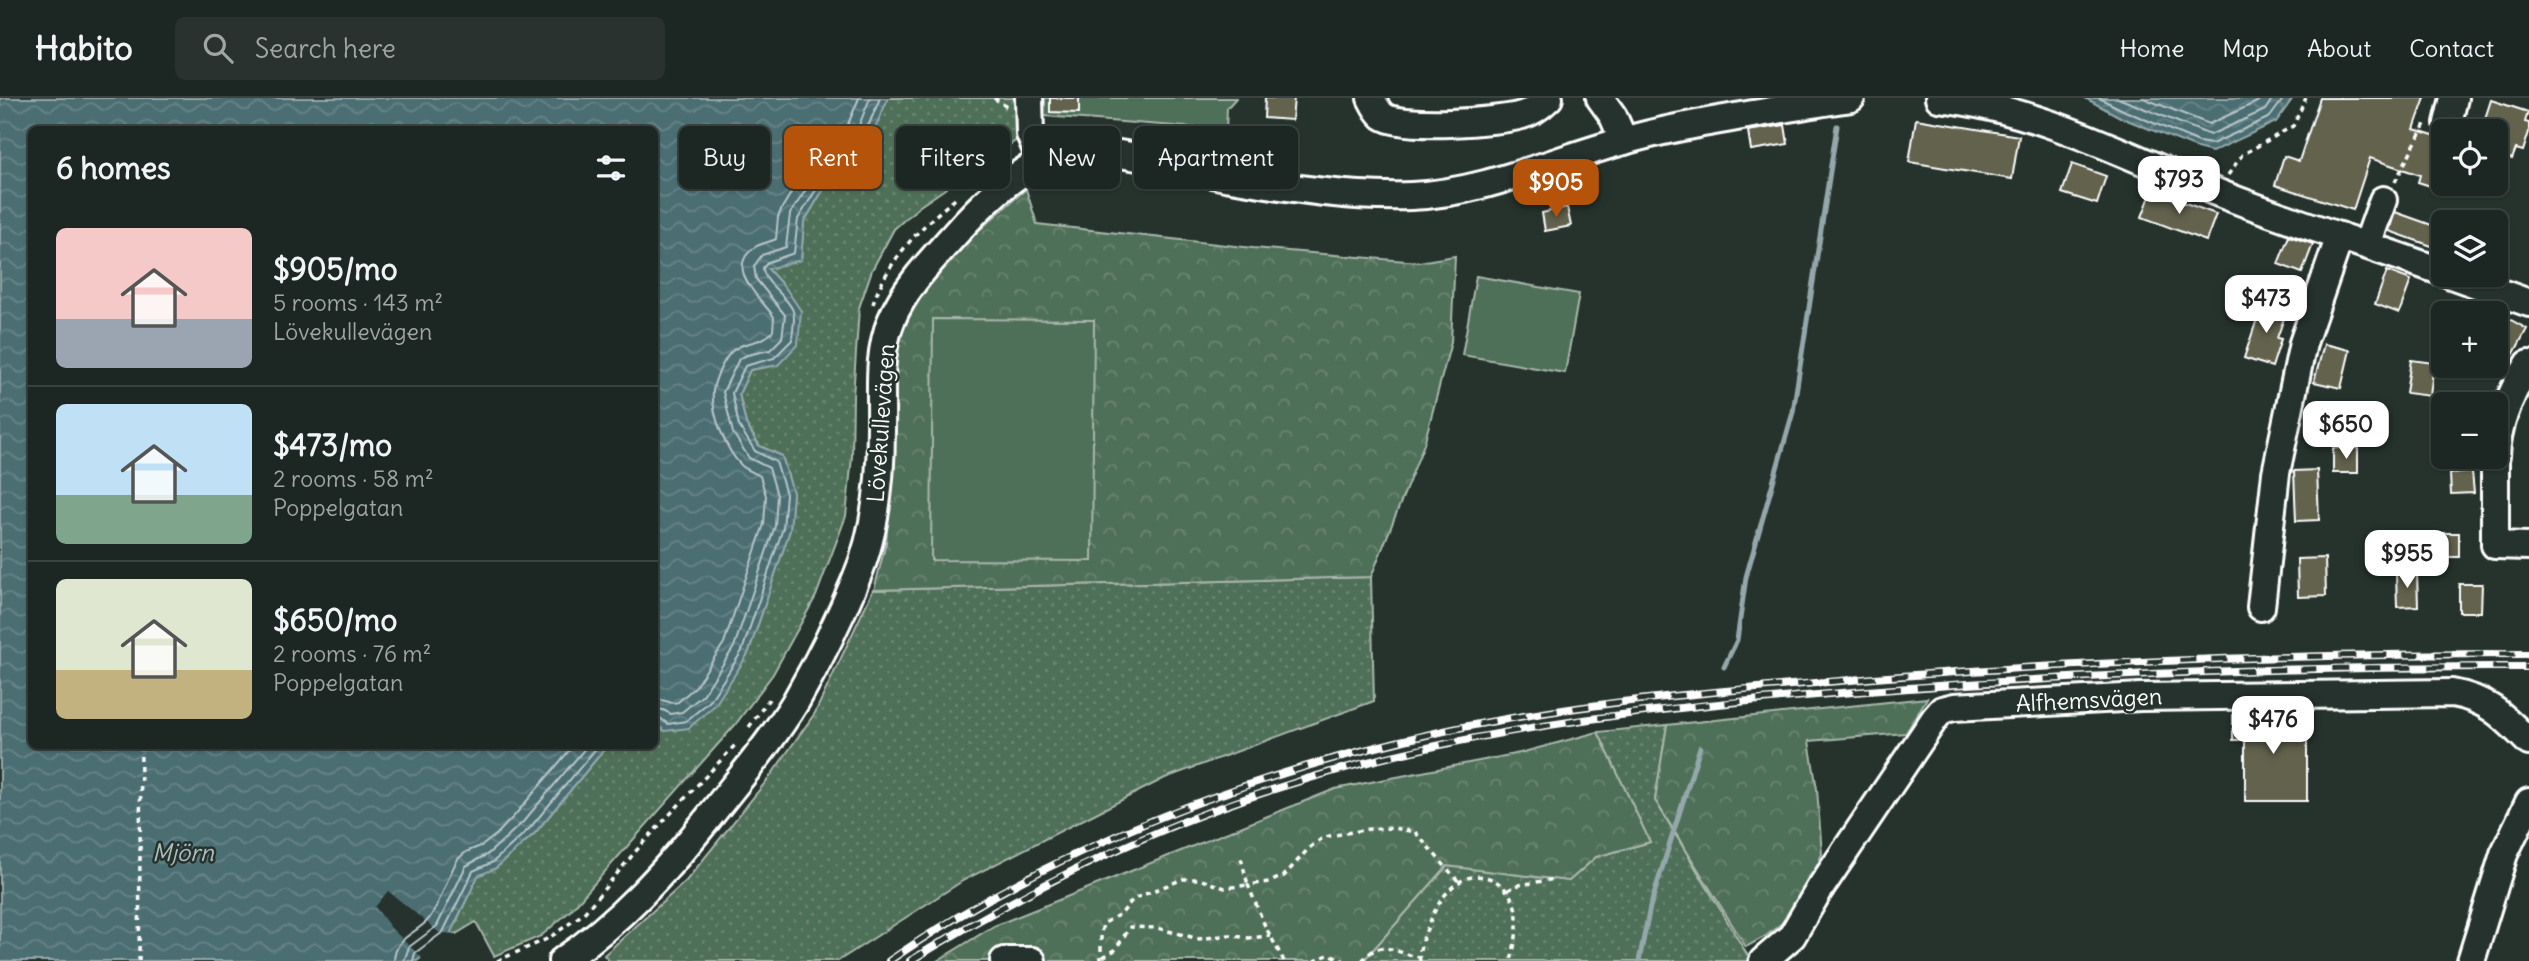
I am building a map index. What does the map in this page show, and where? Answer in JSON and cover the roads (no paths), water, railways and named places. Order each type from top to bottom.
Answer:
[{"type":"street","points":[[1029,98],[1030,126]]},
{"type":"street","points":[[1371,98],[1383,116],[1408,124],[1503,119],[1542,106],[1549,98]]},
{"type":"street","points":[[1600,98],[1613,116],[1624,141]]},
{"type":"street","name":"Lövekullevägen","points":[[1120,155],[1242,180],[1331,192],[1408,196],[1477,186],[1624,141],[1681,127],[1851,98]]},
{"type":"street","points":[[1939,98],[1980,104],[2067,129],[2221,194],[2431,268]]},
{"type":"street","name":"Lövekullevägen","points":[[562,961],[635,903],[693,838],[758,756],[796,700],[857,578],[868,545],[879,464],[882,359],[891,322],[911,283],[965,222],[1024,166]]},
{"type":"street","points":[[2367,245],[2383,200]]},
{"type":"street","points":[[2261,607],[2276,473],[2303,343],[2340,236]]},
{"type":"street","points":[[2484,287],[2529,303]]},
{"type":"street","points":[[2508,402],[2529,364]]},
{"type":"street","points":[[2495,469],[2495,545],[2529,546]]},
{"type":"street","name":"Alfhemsvägen","points":[[1763,961],[1792,936],[1819,890],[1942,710],[1954,707],[2141,696],[2452,693],[2473,697],[2493,708],[2529,742]]},
{"type":"street","points":[[2471,961],[2504,854],[2529,802]]},
{"type":"street","points":[[1004,961],[1032,961]]},
{"type":"water","name":"Mjörn","points":[[0,98],[888,98],[876,126],[784,126],[784,189],[824,189],[804,222],[801,260],[768,269],[801,311],[798,344],[778,365],[750,370],[739,394],[746,424],[759,446],[782,456],[793,493],[790,530],[748,654],[715,705],[689,728],[665,731],[658,725],[658,126],[28,126],[28,749],[605,749],[535,833],[496,868],[478,876],[449,936],[417,961],[0,961]]},
{"type":"water","points":[[2085,98],[2293,98],[2276,122],[2212,152],[2122,118]]},
{"type":"waterway","points":[[1724,667],[1737,640],[1746,577],[1793,412],[1837,126]]},
{"type":"waterway","points":[[1639,961],[1650,907],[1700,747]]},
{"type":"railway","points":[[889,961],[952,920],[1017,883],[1155,819],[1226,792],[1371,748],[1497,721],[1658,698],[1956,672],[2202,660],[2529,654]]},
{"type":"railway","points":[[910,961],[1044,885],[1184,821],[1232,803],[1352,766],[1498,734],[1645,712],[1950,685],[2198,672],[2529,667]]}]
